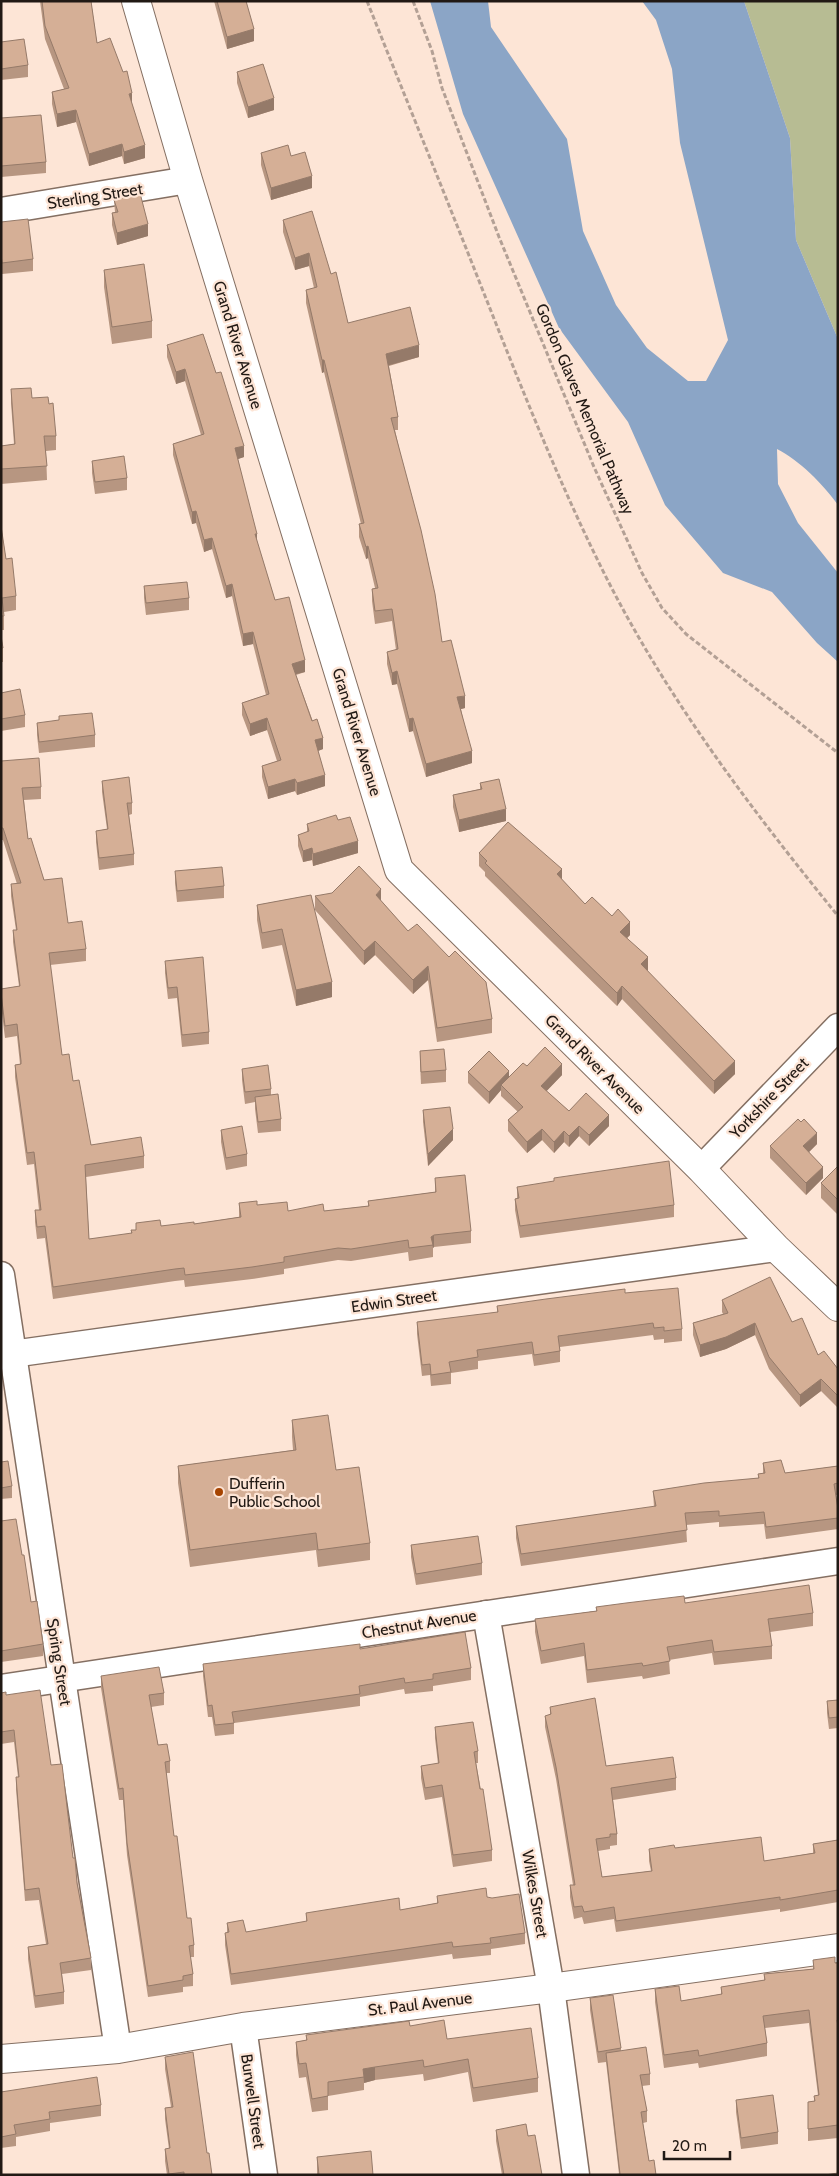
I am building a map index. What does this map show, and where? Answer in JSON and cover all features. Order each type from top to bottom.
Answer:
[{"type":"street","name":"Grand River Avenue","points":[[136,1],[188,180],[399,870],[701,1169],[776,1248],[838,1306]]},
{"type":"street","name":"Sterling Street","points":[[1,211],[188,180]]},
{"type":"street","name":"Yorkshire Street","points":[[701,1169],[838,1027]]},
{"type":"street","name":"Edwin Street","points":[[12,1354],[776,1248]]},
{"type":"street","name":"Spring Street","points":[[1,1275],[118,2049]]},
{"type":"street","name":"Chestnut Avenue","points":[[1,1688],[838,1561]]},
{"type":"street","name":"Wilkes Street","points":[[486,1614],[552,1988],[576,2175]]},
{"type":"street","name":"St. Paul Avenue","points":[[1,2059],[118,2049],[243,2026],[552,1988],[838,1948]]},
{"type":"street","name":"Burwell Street","points":[[243,2026],[264,2175]]},
{"type":"path","points":[[367,1],[511,361],[559,475],[604,573],[647,650],[725,772],[838,916]]},
{"type":"path","name":"Gordon Glaves Memorial Pathway","points":[[413,1],[432,51],[442,88],[499,237],[594,467],[642,573],[662,608],[686,634],[838,753]]},
{"type":"green space","points":[[744,1],[838,1],[838,339],[796,240],[790,138]]},
{"type":"water","points":[[430,1],[488,1],[491,27],[567,139],[583,231],[616,305],[647,348],[688,381],[706,381],[728,340],[680,143],[672,69],[656,20],[642,1],[744,1],[790,138],[796,240],[838,339],[838,505],[810,473],[794,459],[777,449],[778,484],[798,523],[838,573],[838,662],[817,643],[772,592],[723,573],[665,505],[628,422],[559,328],[463,114]]},
{"type":"building","points":[[42,1],[91,1],[97,43],[110,38],[123,72],[127,71],[132,93],[129,94],[145,145],[124,152],[122,144],[89,154],[76,110],[57,114],[52,92],[69,88],[45,26]]},
{"type":"building","points":[[217,1],[246,1],[254,29],[227,37]]},
{"type":"building","points":[[24,39],[28,65],[1,69],[1,42]]},
{"type":"building","points":[[263,64],[274,98],[248,107],[237,72]]},
{"type":"building","points":[[41,115],[46,162],[1,166],[1,118]]},
{"type":"building","points":[[288,145],[291,156],[305,152],[312,176],[271,188],[261,153]]},
{"type":"building","points":[[140,193],[148,224],[117,233],[112,213],[118,212],[114,200]]},
{"type":"building","points":[[312,211],[331,274],[336,272],[348,323],[410,307],[419,345],[386,354],[398,417],[391,418],[421,530],[435,594],[442,642],[451,640],[465,696],[457,697],[472,751],[426,764],[413,718],[409,719],[397,671],[392,673],[387,652],[398,649],[392,609],[375,611],[372,589],[378,588],[368,546],[366,547],[359,524],[364,523],[306,290],[317,287],[309,253],[295,258],[283,220]]},
{"type":"building","points":[[28,219],[33,259],[2,263],[1,222]]},
{"type":"building","points":[[144,264],[152,321],[112,327],[104,270]]},
{"type":"building","points":[[203,334],[216,373],[221,372],[244,446],[235,448],[257,534],[255,534],[275,600],[289,597],[305,660],[292,664],[312,721],[317,719],[323,738],[315,740],[325,775],[297,783],[295,779],[268,787],[262,766],[281,760],[267,718],[250,724],[242,703],[269,694],[253,632],[243,634],[232,584],[226,586],[212,538],[204,540],[196,511],[192,512],[173,444],[204,434],[185,369],[176,372],[167,345]]},
{"type":"building","points":[[31,388],[32,398],[48,397],[49,404],[53,403],[56,436],[44,436],[47,466],[1,469],[1,446],[15,444],[11,389]]},
{"type":"building","points":[[124,456],[127,478],[95,482],[92,461]]},
{"type":"building","points":[[1,526],[6,559],[12,558],[16,596],[2,598],[4,616],[1,616]]},
{"type":"building","points":[[187,582],[189,598],[146,603],[144,586]]},
{"type":"building","points":[[20,689],[25,715],[1,719],[1,693]]},
{"type":"building","points":[[92,713],[95,735],[39,742],[37,723],[59,720],[59,716]]},
{"type":"building","points":[[39,758],[41,787],[22,788],[28,839],[31,838],[44,880],[62,878],[68,923],[82,921],[86,949],[49,953],[62,1055],[69,1054],[73,1081],[79,1080],[91,1145],[141,1137],[144,1156],[85,1165],[89,1239],[132,1233],[131,1230],[136,1230],[136,1223],[160,1220],[161,1226],[194,1222],[194,1224],[241,1217],[239,1203],[257,1201],[257,1205],[287,1202],[288,1211],[323,1204],[324,1211],[369,1206],[368,1201],[436,1192],[435,1178],[465,1175],[471,1231],[434,1235],[431,1237],[433,1245],[409,1248],[408,1240],[351,1249],[338,1248],[284,1257],[284,1262],[252,1267],[185,1275],[184,1268],[53,1287],[45,1226],[37,1227],[35,1210],[41,1210],[34,1152],[27,1153],[15,1065],[21,1064],[17,1024],[5,1026],[1,993],[1,989],[20,986],[13,930],[17,930],[11,884],[21,883],[3,828],[1,828],[1,761]]},
{"type":"building","points":[[129,777],[132,803],[127,803],[134,854],[99,858],[96,831],[108,829],[102,781]]},
{"type":"building","points":[[499,779],[506,809],[459,820],[453,795],[482,789],[480,783]]},
{"type":"building","points":[[336,815],[338,820],[350,817],[358,841],[313,854],[312,848],[303,851],[298,835],[309,831],[307,824]]},
{"type":"building","points":[[508,822],[562,869],[557,874],[585,904],[592,897],[612,916],[618,909],[630,922],[620,932],[648,957],[641,964],[735,1061],[714,1081],[622,986],[617,993],[485,863],[487,861],[479,853]]},
{"type":"building","points":[[359,866],[381,889],[376,895],[408,931],[417,924],[449,957],[455,951],[486,982],[492,1019],[437,1028],[428,966],[413,980],[375,941],[364,951],[315,896],[332,893]]},
{"type":"building","points":[[222,867],[224,886],[177,891],[175,871]]},
{"type":"building","points":[[311,895],[332,982],[296,990],[282,929],[262,933],[257,905]]},
{"type":"building","points":[[203,957],[209,1032],[182,1035],[177,987],[168,988],[165,961]]},
{"type":"building","points":[[545,1047],[562,1064],[541,1086],[569,1111],[586,1093],[609,1115],[589,1135],[579,1126],[569,1136],[564,1131],[554,1142],[542,1129],[527,1142],[508,1120],[523,1107],[501,1085],[523,1063],[527,1066]]},
{"type":"building","points":[[444,1049],[446,1070],[421,1072],[420,1051]]},
{"type":"building","points":[[489,1051],[509,1071],[489,1092],[468,1072]]},
{"type":"building","points":[[268,1065],[271,1089],[245,1092],[242,1069]]},
{"type":"building","points":[[278,1094],[281,1119],[258,1122],[255,1097]]},
{"type":"building","points":[[450,1107],[453,1129],[428,1154],[423,1110]]},
{"type":"building","points":[[798,1119],[801,1122],[804,1119],[817,1133],[803,1146],[823,1167],[806,1183],[770,1146]]},
{"type":"building","points":[[242,1126],[247,1154],[226,1158],[221,1130]]},
{"type":"building","points":[[669,1161],[674,1205],[520,1226],[515,1199],[519,1198],[517,1187],[554,1181],[554,1178]]},
{"type":"building","points":[[838,1166],[838,1200],[821,1183]]},
{"type":"building","points":[[770,1277],[792,1322],[802,1318],[818,1355],[824,1351],[838,1369],[838,1396],[821,1379],[800,1395],[769,1357],[755,1323],[726,1337],[700,1345],[693,1323],[728,1313],[722,1300]]},
{"type":"building","points":[[678,1288],[682,1329],[664,1331],[664,1327],[654,1328],[653,1323],[558,1336],[560,1351],[534,1355],[532,1342],[477,1350],[478,1357],[449,1362],[451,1372],[431,1375],[430,1364],[422,1365],[417,1322],[498,1312],[497,1306],[546,1299],[625,1289],[625,1293]]},
{"type":"building","points":[[328,1415],[336,1470],[359,1467],[370,1543],[318,1550],[316,1533],[190,1550],[178,1466],[296,1450],[292,1420]]},
{"type":"building","points":[[781,1460],[785,1473],[838,1466],[838,1483],[834,1484],[838,1518],[766,1527],[764,1512],[719,1516],[719,1511],[685,1513],[687,1530],[521,1554],[516,1526],[656,1506],[653,1491],[704,1483],[759,1478],[758,1474],[765,1473],[763,1463]]},
{"type":"building","points":[[8,1461],[12,1486],[1,1488],[1,1462]]},
{"type":"building","points":[[16,1519],[31,1602],[37,1601],[43,1644],[1,1651],[1,1521]]},
{"type":"building","points":[[478,1536],[482,1563],[416,1574],[411,1545]]},
{"type":"building","points":[[809,1585],[813,1613],[768,1619],[772,1646],[714,1652],[712,1640],[667,1647],[670,1661],[643,1666],[642,1663],[587,1670],[584,1643],[541,1651],[535,1619],[597,1611],[596,1607],[626,1603],[684,1596],[685,1603]]},
{"type":"building","points":[[465,1632],[471,1668],[433,1674],[433,1679],[405,1683],[404,1678],[359,1686],[360,1694],[232,1712],[234,1723],[215,1725],[212,1705],[208,1706],[203,1664],[360,1644],[360,1649]]},
{"type":"building","points":[[159,1667],[164,1693],[149,1695],[158,1745],[167,1744],[170,1761],[165,1762],[174,1836],[177,1836],[187,1918],[191,1918],[194,1945],[189,1946],[193,1974],[183,1976],[183,1980],[148,1986],[127,1843],[123,1788],[119,1789],[101,1676]]},
{"type":"building","points":[[40,1690],[51,1765],[62,1764],[73,1858],[75,1858],[77,1883],[91,1958],[60,1963],[64,1992],[35,1996],[28,1947],[48,1944],[39,1888],[25,1890],[16,1777],[19,1777],[14,1730],[1,1732],[1,1693],[6,1692],[6,1695]]},
{"type":"building","points":[[595,1698],[606,1766],[673,1757],[676,1778],[611,1788],[617,1834],[610,1834],[610,1837],[596,1839],[602,1877],[652,1871],[649,1849],[674,1845],[675,1848],[761,1837],[764,1861],[815,1853],[813,1844],[838,1840],[838,1890],[780,1900],[780,1897],[616,1921],[614,1907],[584,1912],[582,1906],[574,1907],[570,1885],[575,1885],[556,1767],[545,1716],[551,1714],[550,1707]]},
{"type":"building","points":[[838,1700],[838,1717],[829,1718],[827,1701]]},
{"type":"building","points":[[473,1722],[478,1751],[474,1752],[480,1789],[483,1789],[492,1850],[453,1855],[442,1785],[425,1788],[421,1766],[439,1763],[435,1727]]},
{"type":"building","points":[[486,1888],[487,1897],[492,1898],[519,1894],[525,1933],[490,1938],[491,1943],[453,1947],[452,1942],[231,1974],[225,1933],[229,1932],[227,1923],[243,1920],[246,1932],[307,1921],[306,1913],[399,1898],[400,1910],[438,1903],[437,1896]]},
{"type":"building","points":[[835,1957],[835,1963],[838,1963],[838,2125],[808,2129],[808,2102],[815,2101],[814,2096],[819,2095],[809,2010],[763,2016],[767,2043],[699,2056],[698,2050],[664,2055],[655,1989],[679,1986],[681,2001],[722,1994],[721,1987],[765,1980],[764,1974],[814,1969],[813,1960]]},
{"type":"building","points":[[613,1995],[621,2048],[598,2052],[590,1998]]},
{"type":"building","points":[[444,2020],[447,2039],[531,2028],[538,2078],[473,2088],[468,2059],[424,2067],[423,2060],[363,2069],[364,2077],[328,2082],[328,2096],[312,2099],[306,2063],[299,2064],[296,2042],[307,2040],[306,2035],[409,2021],[410,2026]]},
{"type":"building","points":[[646,2047],[650,2074],[640,2075],[647,2111],[641,2112],[649,2161],[654,2160],[656,2175],[614,2175],[620,2174],[606,2053]]},
{"type":"building","points":[[193,2052],[207,2153],[209,2153],[212,2175],[184,2175],[184,2172],[169,2174],[165,2149],[170,2148],[165,2108],[173,2107],[165,2057]]},
{"type":"building","points":[[97,2077],[101,2105],[49,2112],[50,2119],[14,2125],[16,2134],[1,2137],[1,2092]]},
{"type":"building","points":[[773,2095],[778,2132],[741,2138],[736,2100]]},
{"type":"building","points":[[526,2124],[528,2136],[535,2135],[542,2175],[504,2175],[496,2130]]},
{"type":"building","points":[[371,2151],[373,2175],[319,2175],[317,2157]]},
{"type":"place","name":"Dufferin Public School","points":[[219,1492]]}]
